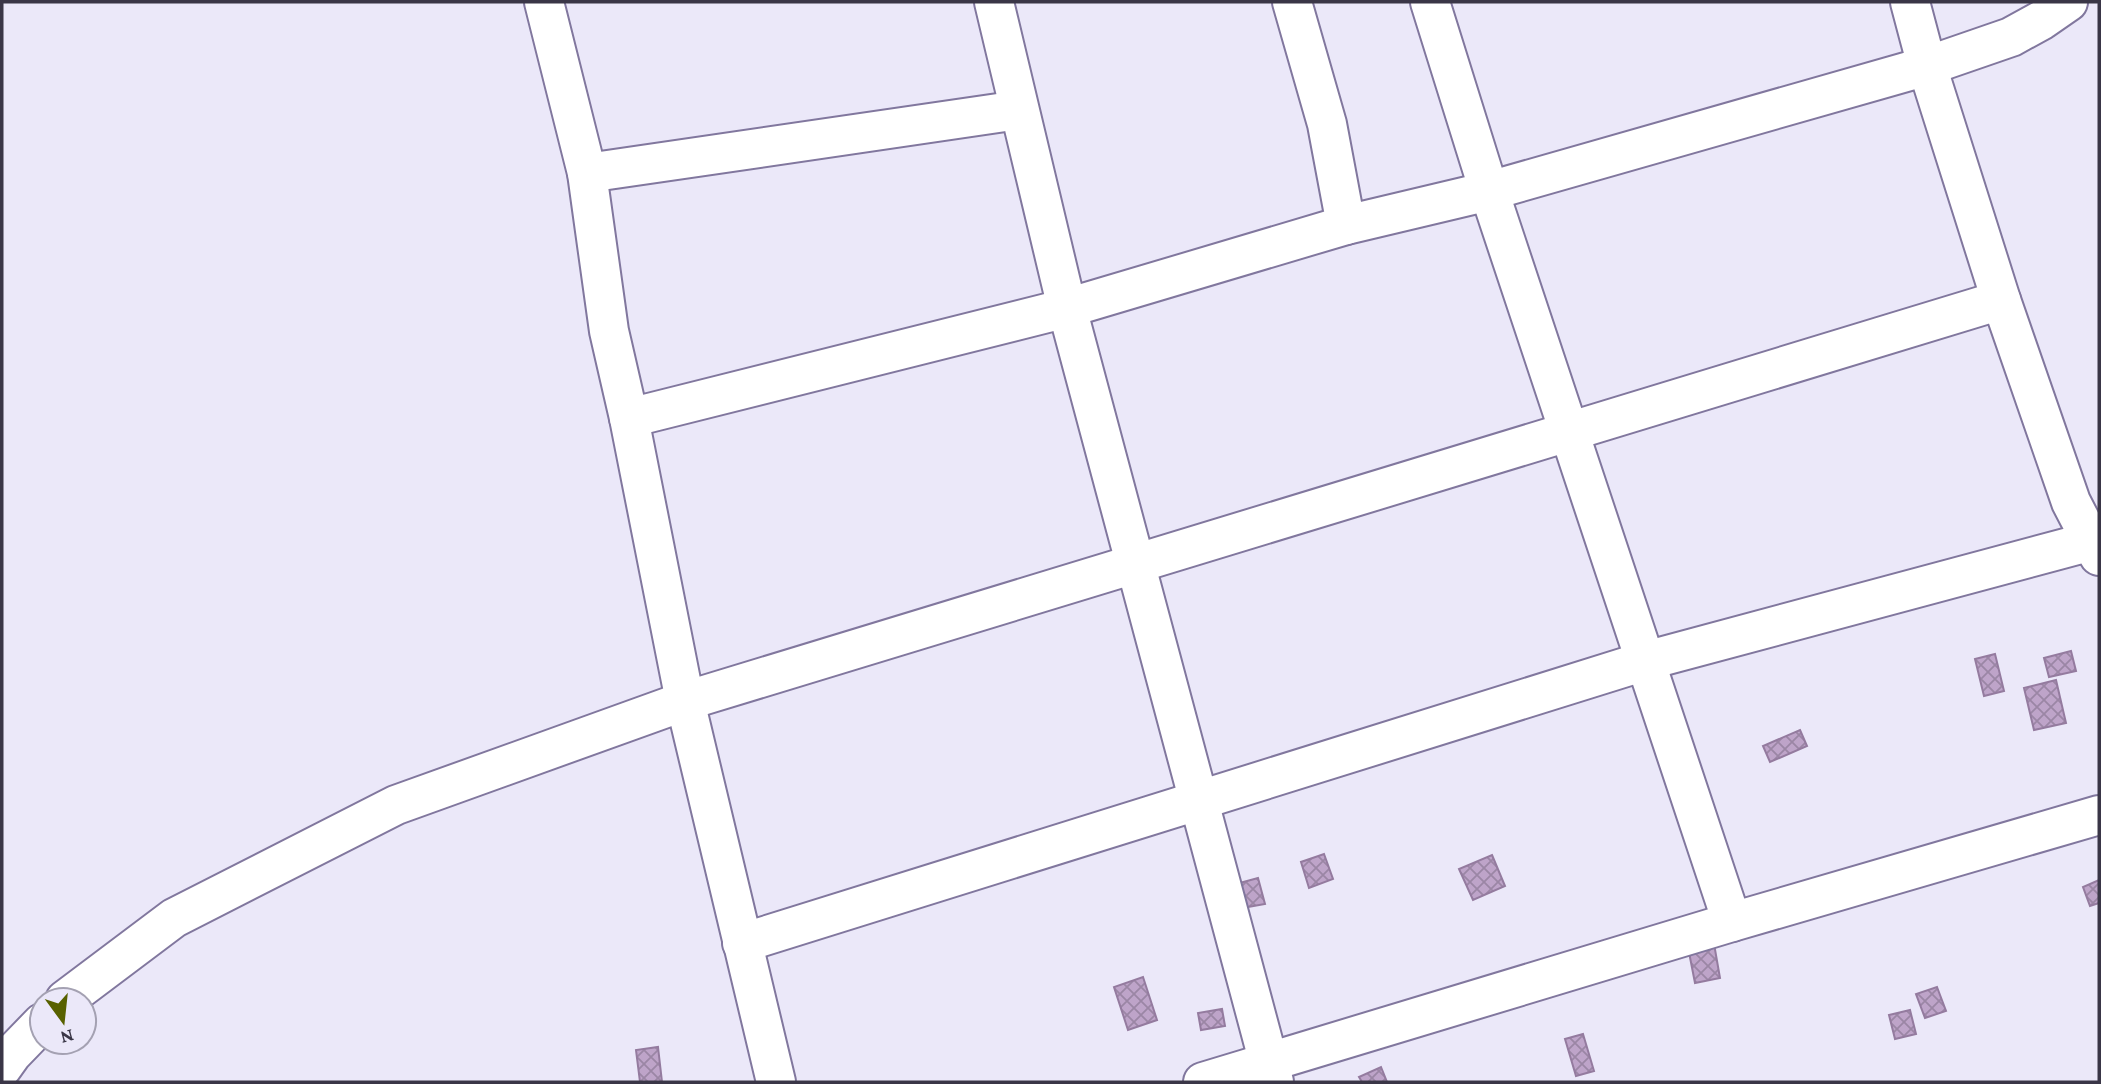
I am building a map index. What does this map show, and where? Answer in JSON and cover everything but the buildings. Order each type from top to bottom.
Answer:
[{"type":"street","points":[[544,2],[587,173],[609,331],[629,418],[684,701],[776,1082]]},
{"type":"street","points":[[993,2],[1067,308],[1271,1072]]},
{"type":"street","points":[[1292,2],[1327,124],[1346,225]]},
{"type":"street","points":[[1430,2],[1489,191],[1732,922]]},
{"type":"street","points":[[743,943],[1645,661],[2097,545],[2071,502],[2001,300],[1927,66],[1910,2]]},
{"type":"street","points":[[629,418],[1067,308],[1346,225],[1489,191],[1927,66],[2011,37],[2068,2]]},
{"type":"street","points":[[587,173],[1019,110]]},
{"type":"street","points":[[84,986],[174,918],[396,805],[684,701],[2001,300]]},
{"type":"street","points":[[1203,1082],[1271,1072],[1732,922],[2099,815]]},
{"type":"street","points":[[2,1068],[28,1037]]}]
